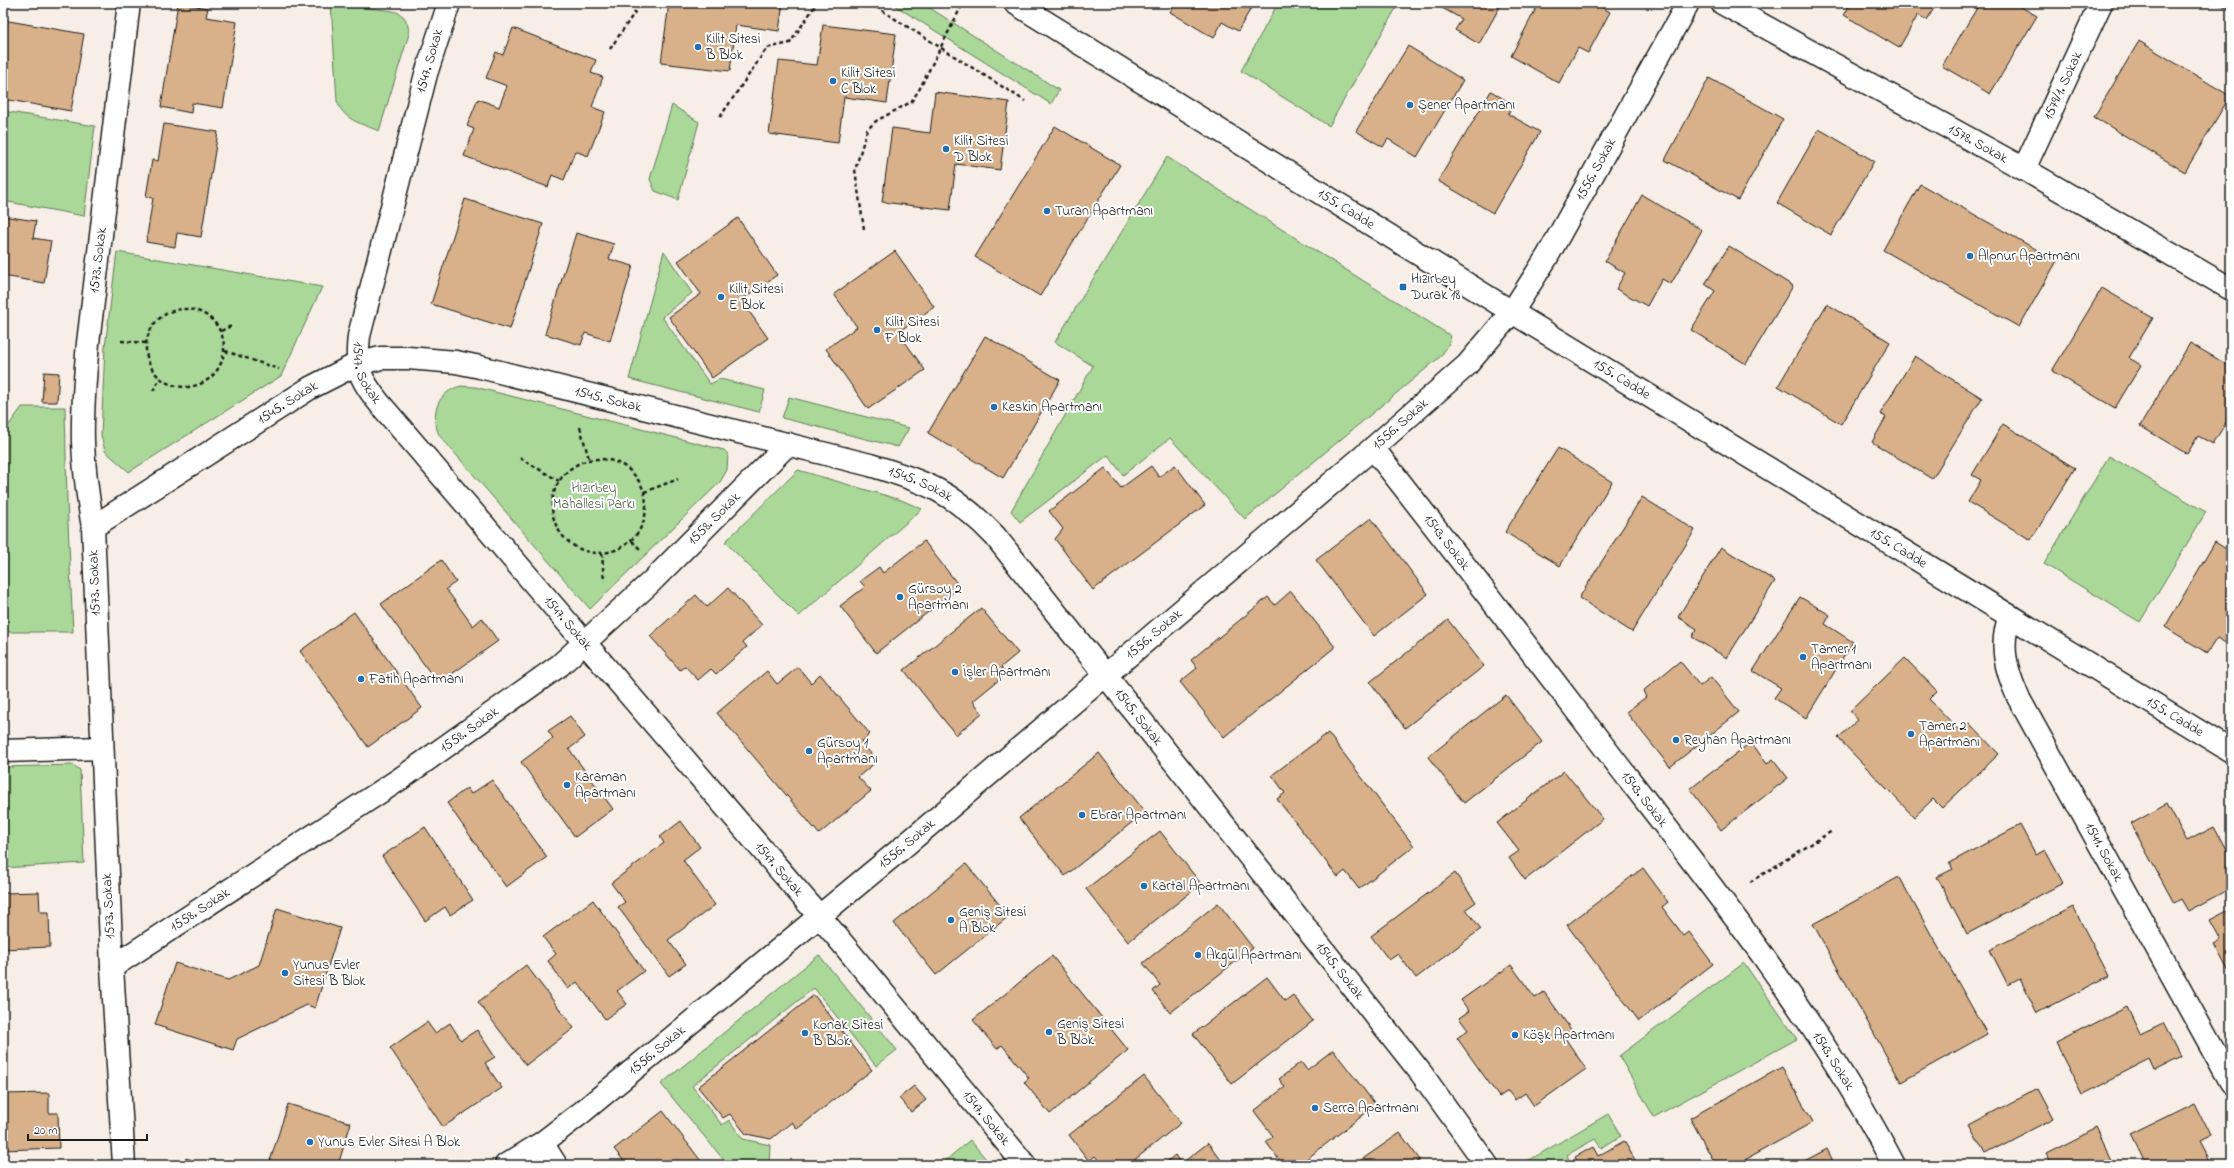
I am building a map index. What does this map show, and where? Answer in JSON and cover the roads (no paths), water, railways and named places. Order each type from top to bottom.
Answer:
[{"type":"street","name":"1573. Sokak","points":[[124,1165],[112,968],[93,527],[86,480],[83,441],[83,399],[88,343],[129,3]]},
{"type":"street","name":"1547. Sokak","points":[[447,3],[402,164],[359,336],[357,364],[363,381],[380,404],[820,917],[1025,1165]]},
{"type":"street","name":"155. Cadde","points":[[1015,3],[1512,312],[2231,751]]},
{"type":"street","name":"1556. Sokak","points":[[506,1165],[542,1143],[593,1103],[820,917],[1373,448],[1467,365],[1512,312],[1550,250],[1688,3]]},
{"type":"street","name":"1578. Sokak","points":[[1722,3],[2024,169],[2231,289]]},
{"type":"street","name":"1579/1. Sokak","points":[[2024,169],[2101,3]]},
{"type":"street","name":"1545. Sokak","points":[[93,527],[310,388],[357,364],[381,358],[456,362],[788,444],[903,475],[930,485],[954,498],[974,514],[995,536],[1421,1073],[1487,1165]]},
{"type":"street","name":"1558. Sokak","points":[[112,968],[400,779],[496,713],[586,644],[652,582],[788,444]]},
{"type":"street","name":"1543. Sokak","points":[[1373,448],[1723,900],[1786,988],[1834,1061],[1894,1165]]},
{"type":"street","name":"1541. Sokak","points":[[2010,616],[2004,633],[2004,655],[2018,697],[2231,1082]]},
{"type":"street","points":[[3,751],[102,748]]},
{"type":"street","points":[[542,1143],[556,1165]]},
{"type":"place","name":"Kilit Sitesi B Blok","points":[[698,47]]},
{"type":"place","name":"Kilit Sitesi C Blok","points":[[833,81]]},
{"type":"place","name":"Şener Apartmanı","points":[[1410,105]]},
{"type":"place","name":"Kilit Sitesi D Blok","points":[[946,149]]},
{"type":"place","name":"Turan Apartmanı","points":[[1047,211]]},
{"type":"place","name":"Alpnur Apartmanı","points":[[1970,256]]},
{"type":"place","name":"Hızırbey Durak 18","points":[[1403,287]]},
{"type":"place","name":"Kilit Sitesi E Blok","points":[[721,297]]},
{"type":"place","name":"Kilit Sitesi F Blok","points":[[877,330]]},
{"type":"place","name":"Keskin Apartmanı","points":[[994,407]]},
{"type":"place","name":"Gürsoy 2 Apartmanı","points":[[900,597]]},
{"type":"place","name":"Tamer 1 Apartmanı","points":[[1803,657]]},
{"type":"place","name":"İşler Apartmanı","points":[[955,672]]},
{"type":"place","name":"Fatih Apartmanı","points":[[361,679]]},
{"type":"place","name":"Tamer 2 Apartmanı","points":[[1911,734]]},
{"type":"place","name":"Reyhan Apartmanı","points":[[1676,740]]},
{"type":"place","name":"Gürsoy 1 Apartmanı","points":[[809,751]]},
{"type":"place","name":"Karaman Apartmanı","points":[[567,785]]},
{"type":"place","name":"Ebrar Apartmanı","points":[[1082,815]]},
{"type":"place","name":"Kartal Apartmanı","points":[[1144,886]]},
{"type":"place","name":"Geniş Sitesi A Blok","points":[[951,920]]},
{"type":"place","name":"Akgül Apartmanı","points":[[1198,955]]},
{"type":"place","name":"Yunus Evler Sitesi B Blok","points":[[285,973]]},
{"type":"place","name":"Geniş Sitesi B Blok","points":[[1049,1032]]},
{"type":"place","name":"Konak Sitesi B Blok","points":[[805,1033]]},
{"type":"place","name":"Köşk Apartmanı","points":[[1515,1035]]},
{"type":"place","name":"Serra Apartmanı","points":[[1315,1108]]},
{"type":"place","name":"Yunus Evler Sitesi A Blok","points":[[310,1142]]},
{"type":"park label","name":"Hızırbey Mahallesi Parkı","points":[[594,496]]}]
